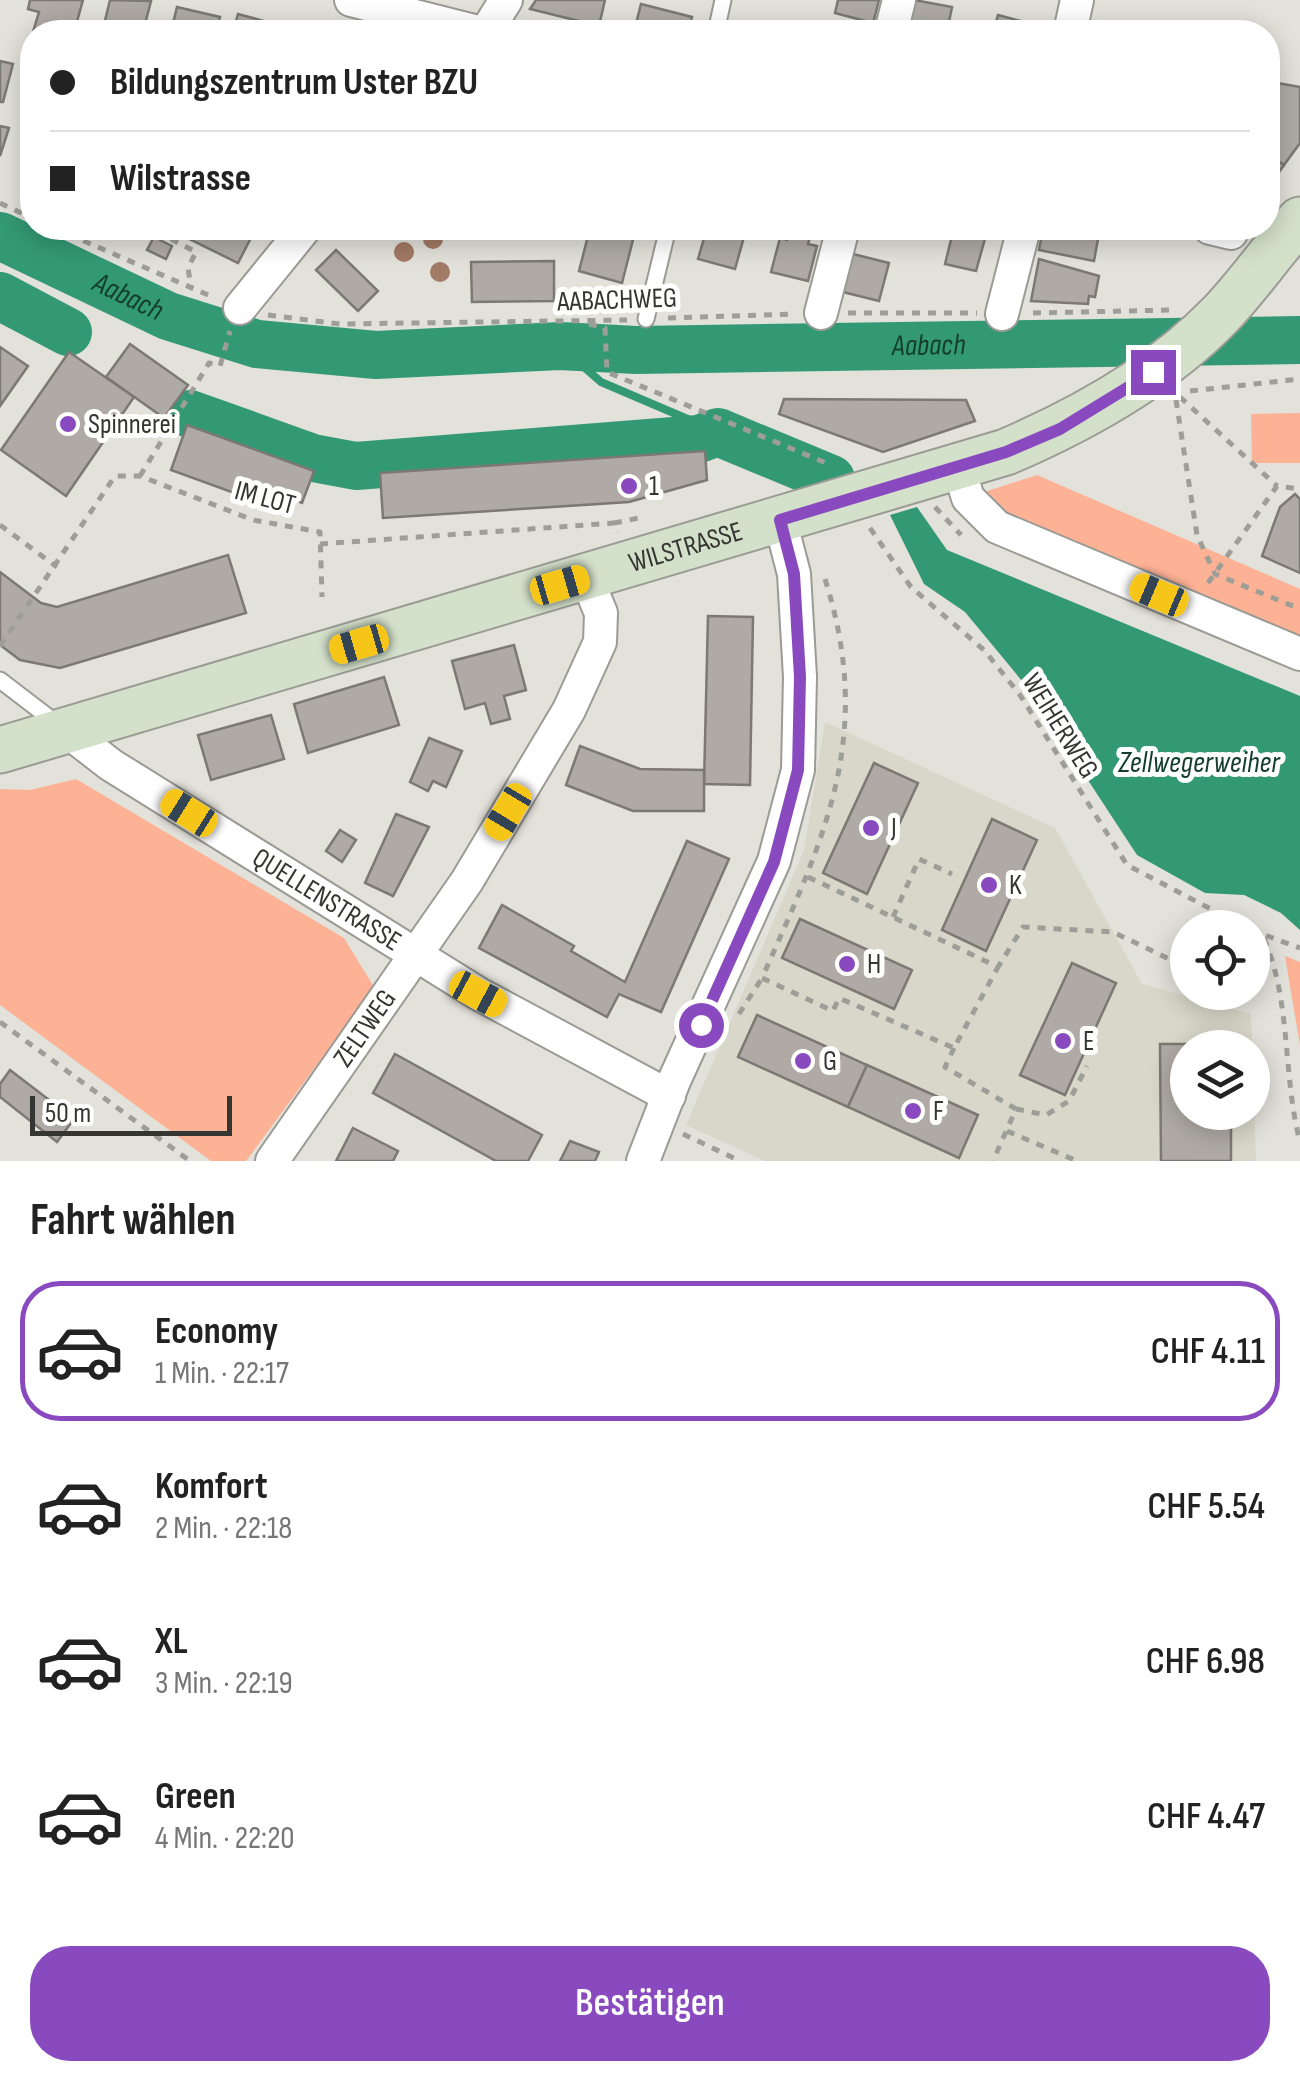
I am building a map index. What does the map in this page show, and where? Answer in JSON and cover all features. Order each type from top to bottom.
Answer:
[{"type":"street","points":[[351,0],[430,20]]},
{"type":"street","name":"WILSTRASSE","points":[[1280,238],[1300,220]]},
{"type":"street","points":[[238,311],[294,240]]},
{"type":"street","points":[[821,313],[840,240]]},
{"type":"street","points":[[1002,314],[1021,240]]},
{"type":"street","name":"WILSTRASSE","points":[[0,750],[959,469],[1060,429],[1164,382],[1201,311],[1278,240]]},
{"type":"street","points":[[959,469],[968,498],[997,527],[1300,654]]},
{"type":"street","points":[[643,1161],[668,1096],[774,862],[798,770],[800,693],[794,574],[780,520]]},
{"type":"street","name":"ZELTWEG","points":[[272,1161],[487,847],[569,710],[600,642],[600,614],[586,577]]},
{"type":"street","name":"QUELLENSTRASSE","points":[[67,731],[111,765],[478,994],[668,1096]]},
{"type":"lane","points":[[646,318],[665,240]]},
{"type":"lane","name":"QUELLENSTRASSE","points":[[0,680],[67,731]]},
{"type":"path","name":"AABACHWEG","points":[[81,240],[238,311],[340,324],[587,322],[821,313],[1201,311]]},
{"type":"path","points":[[174,240],[196,252],[188,268],[191,288]]},
{"type":"path","points":[[0,646],[115,476],[140,476],[209,363],[220,366],[238,311]]},
{"type":"path","points":[[587,322],[595,329],[605,328],[607,372],[842,470]]},
{"type":"path","points":[[1164,382],[1300,379]]},
{"type":"path","points":[[1164,382],[1277,486],[1300,489]]},
{"type":"path","points":[[1164,382],[1197,535],[1215,574],[1300,609]]},
{"type":"path","name":"IM LOT","points":[[140,476],[253,520],[320,532],[322,597]]},
{"type":"path","points":[[1192,608],[1277,486]]},
{"type":"path","name":"WEIHERWEG","points":[[862,516],[911,587],[985,652],[1020,695],[1127,865],[1213,910]]},
{"type":"path","points":[[320,544],[614,524],[639,518]]},
{"type":"path","points":[[614,524],[619,540]]},
{"type":"path","points":[[0,525],[57,567]]},
{"type":"path","points":[[822,570],[839,623],[848,712],[844,758],[807,876],[762,978],[832,1011],[839,998],[954,1048]]},
{"type":"path","points":[[893,917],[919,859],[952,874]]},
{"type":"path","points":[[774,862],[998,967]]},
{"type":"path","points":[[1087,1066],[1069,1100],[1046,1115],[1016,1109],[945,1067],[1023,927],[1113,932],[1170,959]]},
{"type":"path","name":"WEIHERWEG","points":[[1270,937],[1300,948]]},
{"type":"path","points":[[1270,951],[1278,968],[1288,1092],[1300,1142]]},
{"type":"path","points":[[0,1022],[190,1161]]},
{"type":"path","points":[[668,1096],[676,1132],[740,1161]]},
{"type":"path","points":[[993,1161],[1016,1109]]},
{"type":"path","points":[[1006,1131],[1077,1161]]},
{"type":"shaded area","points":[[1300,413],[1300,463],[1252,463],[1251,414]]},
{"type":"shaded area","points":[[1037,475],[1300,589],[1300,641],[1019,523],[981,493]]},
{"type":"shaded area","points":[[825,722],[1055,828],[1142,984],[1170,992],[1170,1010],[1236,1010],[1251,1014],[1252,1030],[1170,1030],[1170,1130],[1255,1130],[1256,1161],[765,1161],[686,1125],[804,850]]},
{"type":"shaded area","points":[[76,779],[344,938],[374,987],[246,1161],[211,1161],[0,1005],[0,789],[30,790]]},
{"type":"shaded area","points":[[1285,956],[1300,962],[1300,1045]]},
{"type":"water","name":"Zellwegerweiher","points":[[917,507],[947,550],[1300,696],[1300,930],[1281,913],[1244,895],[1205,893],[1137,855],[1027,687],[965,612],[924,584],[890,515]]},
{"type":"building","points":[[30,0],[83,0],[77,20],[37,20],[39,12],[28,9]]},
{"type":"building","points":[[110,0],[151,1],[146,20],[105,20]]},
{"type":"building","points":[[536,0],[605,0],[600,20],[575,20],[530,9]]},
{"type":"building","points":[[838,0],[879,0],[874,20],[835,13]]},
{"type":"building","points":[[914,0],[952,7],[949,20],[910,20]]},
{"type":"building","points":[[641,4],[692,17],[691,20],[637,20]]},
{"type":"building","points":[[177,7],[220,17],[219,20],[174,20]]},
{"type":"building","points":[[238,14],[260,20],[236,20]]},
{"type":"building","points":[[0,61],[13,64],[3,102],[0,102]]},
{"type":"building","points":[[1280,83],[1300,87],[1300,143],[1284,165],[1280,162]]},
{"type":"building","points":[[0,126],[9,128],[0,156]]},
{"type":"building","points":[[152,240],[172,246],[166,259],[147,250]]},
{"type":"building","points":[[191,240],[250,240],[238,263]]},
{"type":"building","points":[[587,240],[633,240],[622,283],[579,271]]},
{"type":"building","points":[[704,240],[743,240],[735,269],[698,259]]},
{"type":"building","points":[[779,240],[809,240],[808,244],[817,246],[808,281],[771,272]]},
{"type":"building","points":[[951,240],[985,240],[976,271],[945,264]]},
{"type":"building","points":[[1041,240],[1098,240],[1094,261],[1039,250]]},
{"type":"building","points":[[336,250],[378,291],[358,311],[316,270]]},
{"type":"building","points":[[853,254],[889,263],[879,301],[843,292]]},
{"type":"building","points":[[1039,259],[1099,276],[1095,297],[1089,296],[1088,304],[1031,301]]},
{"type":"building","points":[[554,261],[554,301],[472,302],[471,262]]},
{"type":"building","points":[[130,344],[188,385],[164,418],[106,377]]},
{"type":"building","points":[[0,347],[28,366],[0,406]]},
{"type":"building","name":"Spinnerei","points":[[69,352],[134,397],[66,496],[1,450]]},
{"type":"building","points":[[784,399],[966,400],[975,421],[883,452],[779,414]]},
{"type":"building","points":[[187,425],[314,471],[302,503],[266,489],[263,499],[250,494],[248,498],[171,470]]},
{"type":"building","points":[[705,451],[707,480],[629,502],[383,518],[380,473]]},
{"type":"building","points":[[1295,494],[1300,499],[1300,573],[1262,556],[1280,507]]},
{"type":"building","points":[[228,555],[246,613],[60,668],[20,660],[0,645],[0,572],[41,603],[57,607]]},
{"type":"building","points":[[708,616],[753,617],[750,785],[704,784]]},
{"type":"building","points":[[514,645],[526,690],[504,696],[510,719],[491,724],[485,703],[465,709],[452,661]]},
{"type":"building","points":[[384,677],[399,725],[308,753],[294,704]]},
{"type":"building","points":[[271,715],[284,759],[211,780],[198,735]]},
{"type":"building","points":[[429,738],[462,751],[446,787],[433,781],[428,791],[410,782]]},
{"type":"building","points":[[580,746],[640,769],[704,770],[704,811],[633,811],[566,785]]},
{"type":"building","name":"J","points":[[874,763],[918,783],[867,894],[823,873]]},
{"type":"building","points":[[396,814],[429,827],[393,896],[365,883]]},
{"type":"building","name":"K","points":[[992,819],[1037,840],[986,951],[942,930]]},
{"type":"building","points":[[340,830],[356,840],[342,862],[326,851]]},
{"type":"building","points":[[687,841],[729,859],[661,1012],[619,994],[607,1017],[479,948],[502,905],[574,946],[571,951],[625,982]]},
{"type":"building","name":"H","points":[[800,919],[912,970],[894,1009],[782,958]]},
{"type":"building","name":"E","points":[[1072,963],[1116,983],[1065,1095],[1020,1075]]},
{"type":"building","name":"G","points":[[757,1015],[867,1065],[848,1107],[738,1057]]},
{"type":"building","points":[[1160,1044],[1170,1044],[1170,1130],[1231,1130],[1231,1161],[1161,1161]]},
{"type":"building","points":[[395,1054],[542,1135],[528,1161],[496,1161],[373,1093]]},
{"type":"building","name":"F","points":[[867,1065],[978,1115],[959,1158],[848,1107]]},
{"type":"building","points":[[10,1070],[74,1119],[57,1142],[0,1097],[0,1084]]},
{"type":"building","points":[[353,1128],[398,1151],[393,1161],[336,1161]]},
{"type":"building","points":[[570,1141],[599,1152],[595,1161],[560,1161]]},
{"type":"waterway","name":"Aabach","points":[[0,236],[168,316],[257,344],[376,355],[560,346],[636,350],[1300,340]]},
{"type":"waterway","points":[[0,296],[68,332]]},
{"type":"waterway","name":"Aabach","points":[[560,346],[601,382],[718,432]]},
{"type":"waterway","points":[[190,414],[313,458],[356,466],[699,439],[718,432],[831,479]]},
{"type":"place","name":"Spinnerei","points":[[68,424]]},
{"type":"place","name":"1","points":[[629,486]]},
{"type":"place","name":"J","points":[[871,828]]},
{"type":"place","name":"K","points":[[989,885]]},
{"type":"place","name":"H","points":[[847,964]]},
{"type":"place","name":"E","points":[[1063,1041]]},
{"type":"place","name":"G","points":[[803,1061]]},
{"type":"place","name":"F","points":[[913,1111]]},
{"type":"route","points":[[701,1025],[774,862],[798,770],[800,677],[794,574],[780,520],[1006,452],[1060,429],[1153,372]]}]
